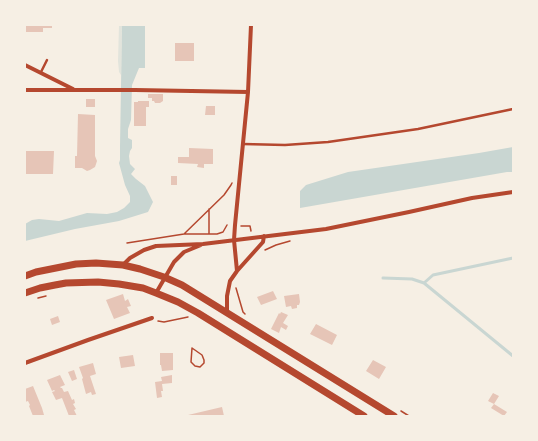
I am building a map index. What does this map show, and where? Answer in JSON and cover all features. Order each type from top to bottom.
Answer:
[{"type":"main road","points":[[25,276],[36,272],[76,264],[96,263],[123,265],[164,277],[182,285],[227,312],[394,416]]},
{"type":"main road","points":[[25,293],[60,284],[98,282],[143,288],[178,302],[198,313],[364,416]]},
{"type":"street","points":[[237,271],[234,240],[248,92],[251,25]]},
{"type":"street","points":[[25,65],[75,90]]},
{"type":"street","points":[[25,90],[248,92]]},
{"type":"street","points":[[123,265],[130,258],[144,250],[156,246],[203,244],[326,229],[472,198],[513,192]]},
{"type":"street","points":[[227,312],[227,296],[230,281],[263,242],[264,236]]},
{"type":"street","points":[[156,293],[174,262],[184,252],[203,244]]},
{"type":"street","points":[[25,363],[152,318]]},
{"type":"lane","points":[[40,73],[47,60]]},
{"type":"lane","points":[[243,144],[285,145],[328,142],[418,129],[513,109]]},
{"type":"path","points":[[184,234],[224,195],[231,185],[233,178]]},
{"type":"path","points":[[209,209],[209,234]]},
{"type":"path","points":[[263,252],[276,245],[294,240],[296,233]]},
{"type":"path","points":[[235,285],[243,312],[248,316]]},
{"type":"path","points":[[37,298],[50,295]]},
{"type":"path","points":[[152,318],[164,322],[188,317],[181,314]]},
{"type":"path","points":[[192,348],[202,355],[204,363],[200,366],[195,366],[191,362],[192,348]]},
{"type":"shaded area","points":[[119,25],[122,25],[121,75],[119,72],[118,61]]},
{"type":"shaded area","points":[[122,25],[145,25],[145,68],[139,68],[132,85],[131,120],[128,129],[128,138],[132,140],[132,148],[129,156],[130,164],[135,169],[131,174],[145,186],[153,202],[148,212],[119,221],[75,229],[25,241],[25,224],[32,220],[39,219],[59,221],[87,213],[107,214],[117,212],[130,202],[130,196],[125,185],[119,163]]},
{"type":"shaded area","points":[[513,147],[513,172],[300,208],[300,191],[306,185],[348,172]]},
{"type":"building","points":[[25,25],[52,25],[52,28],[43,28],[43,32],[25,32]]},
{"type":"building","points":[[175,43],[194,43],[194,61],[175,61]]},
{"type":"building","points":[[148,94],[163,94],[163,101],[160,103],[155,103],[152,101],[152,98],[148,98]]},
{"type":"building","points":[[86,99],[95,99],[95,107],[86,107]]},
{"type":"building","points":[[149,101],[149,107],[146,107],[146,126],[134,126],[134,102]]},
{"type":"building","points":[[206,106],[215,106],[215,115],[205,115]]},
{"type":"building","points":[[78,114],[95,115],[95,156],[97,161],[95,167],[87,171],[82,168],[75,168],[75,156],[77,156]]},
{"type":"building","points":[[189,148],[213,149],[213,164],[204,164],[204,168],[197,167],[198,164],[178,163],[178,157],[189,157]]},
{"type":"building","points":[[25,151],[54,151],[53,174],[25,174]]},
{"type":"building","points":[[171,176],[177,176],[177,185],[171,185]]},
{"type":"building","points":[[273,291],[277,299],[261,305],[257,297]]},
{"type":"building","points":[[123,294],[125,301],[128,299],[131,306],[127,307],[130,313],[114,319],[106,300]]},
{"type":"building","points":[[299,294],[300,302],[299,305],[297,305],[297,308],[292,309],[291,306],[286,307],[284,296]]},
{"type":"building","points":[[281,312],[288,315],[283,323],[288,326],[286,330],[281,327],[279,333],[271,329],[279,313],[280,314]]},
{"type":"building","points":[[58,316],[60,322],[52,325],[50,319]]},
{"type":"building","points":[[316,324],[337,335],[332,345],[310,334]]},
{"type":"building","points":[[160,353],[173,353],[173,370],[162,371],[160,365]]},
{"type":"building","points":[[133,355],[135,366],[121,368],[119,357]]},
{"type":"building","points":[[373,360],[386,367],[379,379],[366,371]]},
{"type":"building","points":[[93,363],[96,374],[90,376],[96,394],[92,395],[91,392],[86,394],[79,367]]},
{"type":"building","points":[[74,370],[77,379],[72,381],[68,372]]},
{"type":"building","points":[[60,375],[65,385],[60,387],[64,392],[68,391],[72,400],[74,399],[75,403],[73,404],[76,409],[74,410],[77,416],[69,416],[62,398],[56,400],[52,392],[55,391],[52,391],[47,380]]},
{"type":"building","points":[[172,375],[172,383],[162,384],[162,397],[157,398],[155,382],[162,381],[161,377]]},
{"type":"building","points":[[33,386],[44,415],[41,416],[33,416],[28,401],[25,402],[25,389]]},
{"type":"building","points":[[493,393],[499,396],[494,404],[488,401]]},
{"type":"building","points":[[494,404],[507,412],[504,416],[491,408]]},
{"type":"building","points":[[222,407],[224,416],[188,416],[188,415]]},
{"type":"waterway","points":[[383,278],[412,279],[424,283],[433,275],[513,258]]},
{"type":"waterway","points":[[424,283],[513,356]]}]
